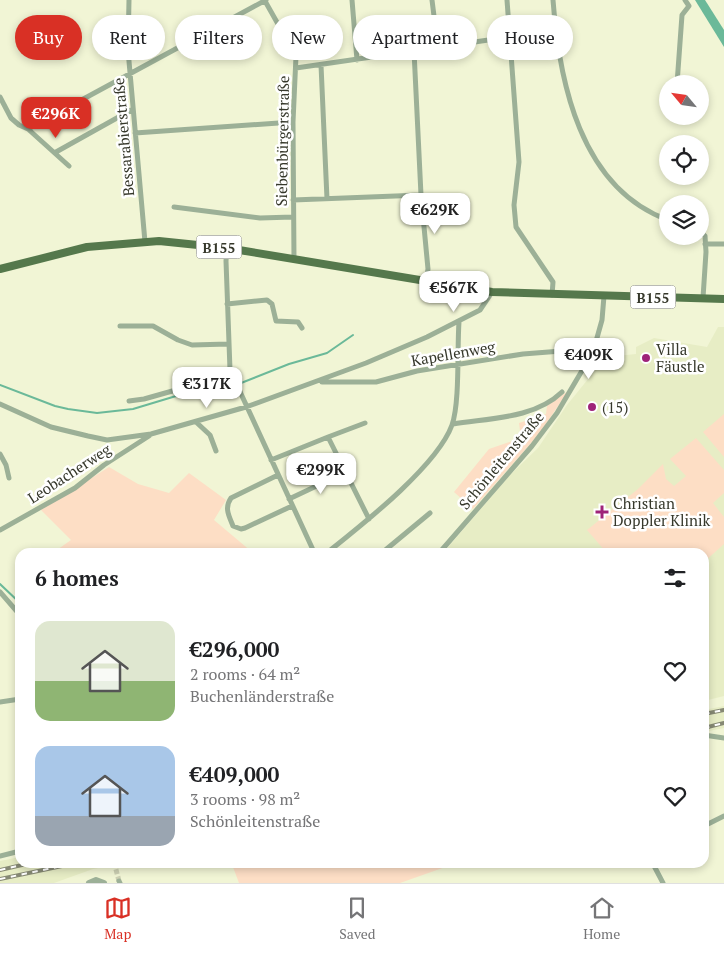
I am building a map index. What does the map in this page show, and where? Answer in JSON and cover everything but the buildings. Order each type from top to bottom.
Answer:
[{"type":"main road","name":"B155","points":[[0,269],[71,250],[104,244],[145,242],[227,248],[492,292],[724,299]]},
{"type":"street","name":"Bessarabierstraße","points":[[129,0],[129,73],[145,242]]},
{"type":"street","points":[[28,129],[265,0]]},
{"type":"street","name":"Siebenbürgerstraße","points":[[265,0],[296,56],[293,122],[294,259]]},
{"type":"street","points":[[352,0],[353,15]]},
{"type":"street","points":[[432,0],[434,15]]},
{"type":"street","points":[[507,0],[508,15]]},
{"type":"street","points":[[553,0],[556,44],[564,84],[582,135],[599,164],[622,190],[645,208],[659,215]]},
{"type":"street","points":[[678,75],[682,15],[689,6],[685,0]]},
{"type":"street","points":[[296,68],[356,60]]},
{"type":"street","points":[[414,60],[421,195],[428,269],[426,281]]},
{"type":"street","points":[[511,60],[518,157],[514,205],[517,228],[553,282],[552,295]]},
{"type":"street","points":[[321,65],[327,199]]},
{"type":"street","points":[[0,97],[11,118],[56,152],[69,166]]},
{"type":"street","points":[[56,152],[133,109]]},
{"type":"street","points":[[135,134],[293,122]]},
{"type":"street","points":[[293,200],[421,195]]},
{"type":"street","points":[[174,207],[260,218],[293,217]]},
{"type":"street","points":[[709,244],[724,244]]},
{"type":"street","points":[[703,298],[706,245]]},
{"type":"street","points":[[227,248],[228,344],[235,384],[312,548]]},
{"type":"street","points":[[0,404],[51,427],[107,440],[151,434],[246,407],[318,382],[415,342],[480,310],[492,292]]},
{"type":"street","name":"Schönleitenstraße","points":[[443,548],[532,446],[557,413],[593,352],[602,320],[604,296]]},
{"type":"street","points":[[228,306],[265,300],[271,302],[276,321],[298,322],[302,328]]},
{"type":"street","points":[[333,548],[369,519],[430,459],[452,424],[456,406],[459,322]]},
{"type":"street","points":[[120,326],[148,325],[178,340],[192,344],[228,344]]},
{"type":"street","name":"Kapellenweg","points":[[318,382],[376,382],[456,364],[542,351],[587,349],[593,352]]},
{"type":"street","points":[[129,401],[144,399],[183,388],[235,384]]},
{"type":"street","points":[[452,424],[531,412],[555,400],[562,392]]},
{"type":"street","points":[[196,422],[210,435],[216,451]]},
{"type":"street","points":[[270,460],[366,422]]},
{"type":"street","name":"Leobacherweg","points":[[0,530],[75,488],[104,465],[151,434]]},
{"type":"street","points":[[328,437],[369,519]]},
{"type":"street","points":[[0,454],[6,465],[9,478]]},
{"type":"street","points":[[289,499],[344,472]]},
{"type":"street","points":[[278,475],[231,498],[226,504],[233,526],[241,530],[292,506]]},
{"type":"street","points":[[389,548],[430,513]]},
{"type":"street","points":[[0,592],[15,609]]},
{"type":"street","points":[[0,702],[15,700]]},
{"type":"street","points":[[709,736],[724,738]]},
{"type":"street","points":[[709,824],[724,816]]},
{"type":"street","points":[[0,856],[15,853]]},
{"type":"street","points":[[655,868],[663,883]]},
{"type":"street","points":[[89,883],[96,880],[104,883]]},
{"type":"shaded area","points":[[695,0],[705,0],[724,30],[724,47]]},
{"type":"shaded area","name":"Christian Doppler Klinik","points":[[718,327],[724,327],[724,696],[709,700],[709,548],[447,548],[510,475],[538,448],[567,405],[606,357],[636,354],[636,347],[654,338],[707,347]]},
{"type":"shaded area","points":[[568,391],[540,433],[473,509],[454,492],[489,449],[521,438],[519,423],[546,414],[547,406]]},
{"type":"shaded area","points":[[724,414],[724,457],[703,432]]},
{"type":"shaded area","points":[[696,438],[724,470],[724,493],[713,503],[724,517],[724,544],[709,558],[709,548],[603,548],[587,530],[638,489],[663,464],[666,479],[674,486],[686,476],[670,459]]},
{"type":"shaded area","points":[[109,467],[138,484],[169,493],[189,473],[226,500],[214,520],[247,548],[60,548],[71,540],[41,510]]},
{"type":"shaded area","points":[[724,706],[724,728],[709,731],[709,709]]},
{"type":"shaded area","points":[[15,858],[15,868],[98,868],[54,883],[0,883],[0,861]]},
{"type":"shaded area","points":[[233,868],[442,868],[400,883],[239,883]]},
{"type":"waterway","points":[[0,385],[68,409],[97,413],[133,409],[186,393],[231,387],[289,364],[327,353],[353,335]]},
{"type":"waterway","points":[[0,584],[15,598]]},
{"type":"tunnel","points":[[116,868],[119,881]]},
{"type":"railway","points":[[709,713],[724,710]]},
{"type":"railway","points":[[709,727],[724,723]]},
{"type":"railway","points":[[0,870],[15,867]]},
{"type":"railway","points":[[0,879],[52,868]]},
{"type":"place","name":"Villa Fäustle","points":[[646,358]]},
{"type":"place","name":"(15)","points":[[592,407]]},
{"type":"place","name":"Christian Doppler Klinik","points":[[602,512]]}]
